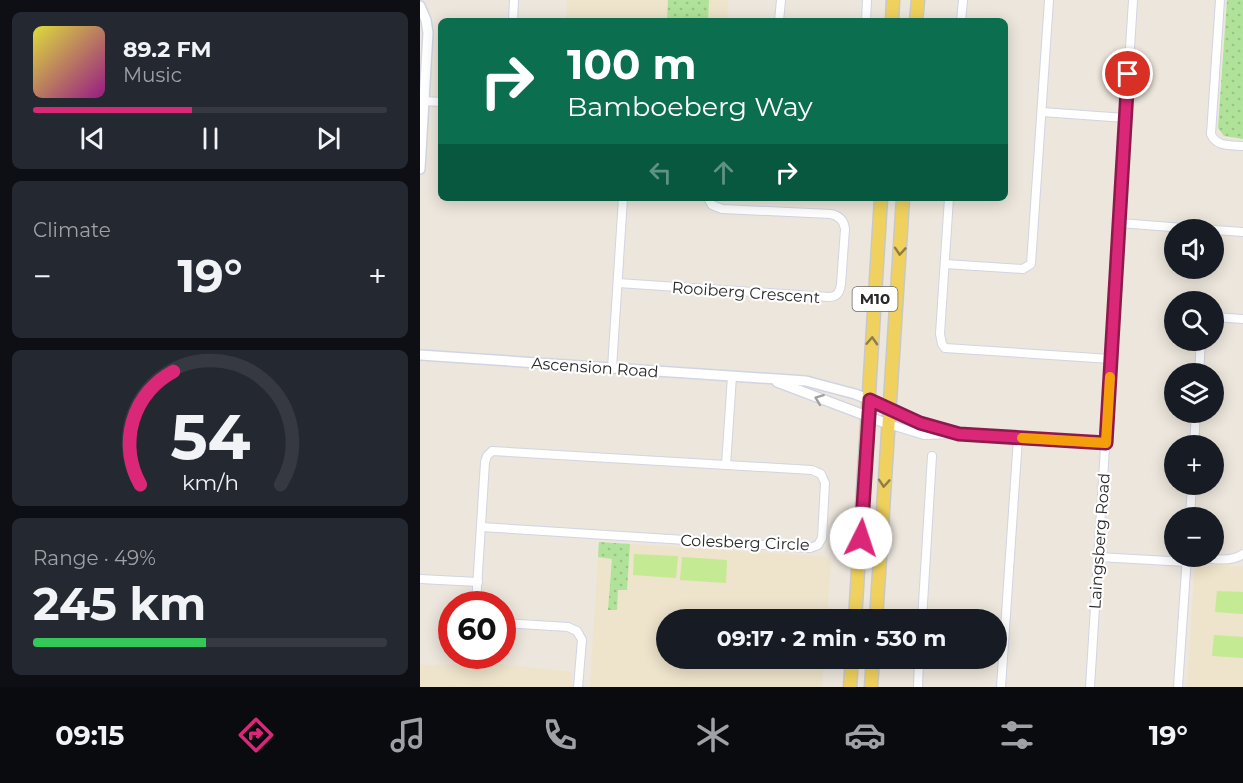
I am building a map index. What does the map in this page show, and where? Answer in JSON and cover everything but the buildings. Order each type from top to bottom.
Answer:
[{"type":"main road","points":[[892,18],[893,0]]},
{"type":"main road","points":[[916,18],[918,0]]},
{"type":"main road","name":"M10","points":[[856,609],[881,201]]},
{"type":"main road","name":"M10","points":[[877,609],[903,201]]},
{"type":"main road","points":[[850,687],[851,669]]},
{"type":"main road","points":[[871,687],[872,669]]},
{"type":"street","points":[[513,18],[514,0]]},
{"type":"street","points":[[779,18],[781,0]]},
{"type":"street","points":[[866,18],[867,0]]},
{"type":"street","points":[[961,18],[963,0]]},
{"type":"street","points":[[945,264],[1023,269],[1031,264],[1049,0]]},
{"type":"street","name":"Laingsberg Road","points":[[1090,687],[1133,0]]},
{"type":"street","points":[[1220,0],[1211,134],[1214,141],[1218,143],[1243,146]]},
{"type":"street","points":[[420,6],[428,33],[420,168]]},
{"type":"street","points":[[424,100],[438,102]]},
{"type":"street","points":[[1042,112],[1125,118]]},
{"type":"street","points":[[612,368],[623,201]]},
{"type":"street","name":"Rooiberg Crescent","points":[[618,283],[829,297],[839,292],[845,229],[839,217],[831,214],[722,209],[712,205],[710,201]]},
{"type":"street","points":[[950,201],[940,334],[945,348],[1111,359]]},
{"type":"street","points":[[1120,223],[1164,226]]},
{"type":"street","points":[[1224,231],[1243,232]]},
{"type":"street","points":[[1224,318],[1243,319]]},
{"type":"street","name":"Ascension Road","points":[[420,355],[812,382],[889,408]]},
{"type":"street","points":[[726,465],[732,376]]},
{"type":"street","name":"Ascension Road","points":[[770,379],[888,424]]},
{"type":"street","points":[[889,408],[926,425],[959,434]]},
{"type":"street","points":[[888,424],[918,434],[959,434],[1106,443]]},
{"type":"street","points":[[1001,687],[1018,438]]},
{"type":"street","name":"Colesberg Circle","points":[[500,450],[726,465],[812,470],[821,474],[826,486],[822,536],[819,543],[815,547],[807,548],[481,527],[485,462],[489,453],[500,450]]},
{"type":"street","points":[[923,609],[932,456]]},
{"type":"street","points":[[477,591],[481,527]]},
{"type":"street","points":[[1224,559],[1235,559],[1243,554]]},
{"type":"street","points":[[1098,557],[1164,558]]},
{"type":"street","points":[[1178,687],[1187,567]]},
{"type":"street","points":[[420,579],[478,582]]},
{"type":"street","points":[[516,624],[568,627],[577,631],[582,640],[578,687]]},
{"type":"street","points":[[918,687],[919,669]]},
{"type":"shaded area","points":[[567,0],[728,0],[727,18],[566,18]]},
{"type":"shaded area","points":[[599,542],[831,557],[828,609],[656,609],[656,669],[823,669],[822,687],[590,687]]},
{"type":"shaded area","points":[[1195,567],[1243,567],[1243,687],[1187,687]]},
{"type":"shaded area","points":[[420,665],[438,665],[438,669],[516,669],[516,666],[572,672],[571,687],[420,687]]},
{"type":"green space","points":[[668,0],[709,0],[708,18],[667,18]]},
{"type":"green space","points":[[1227,0],[1243,0],[1243,139],[1224,136],[1218,128]]},
{"type":"green space","points":[[599,542],[630,544],[627,590],[618,590],[617,610],[608,610],[612,559],[598,557]]},
{"type":"green space","points":[[634,554],[678,556],[676,578],[633,575]]},
{"type":"green space","points":[[682,557],[727,560],[726,583],[680,580]]},
{"type":"green space","points":[[1217,591],[1243,592],[1243,614],[1215,612]]},
{"type":"green space","points":[[1214,635],[1243,637],[1243,658],[1212,656]]},
{"type":"slow traffic","points":[[1022,438],[1106,443],[1110,377]]},
{"type":"route","points":[[861,538],[870,400],[920,423],[959,434],[1106,443],[1128,74]]}]
